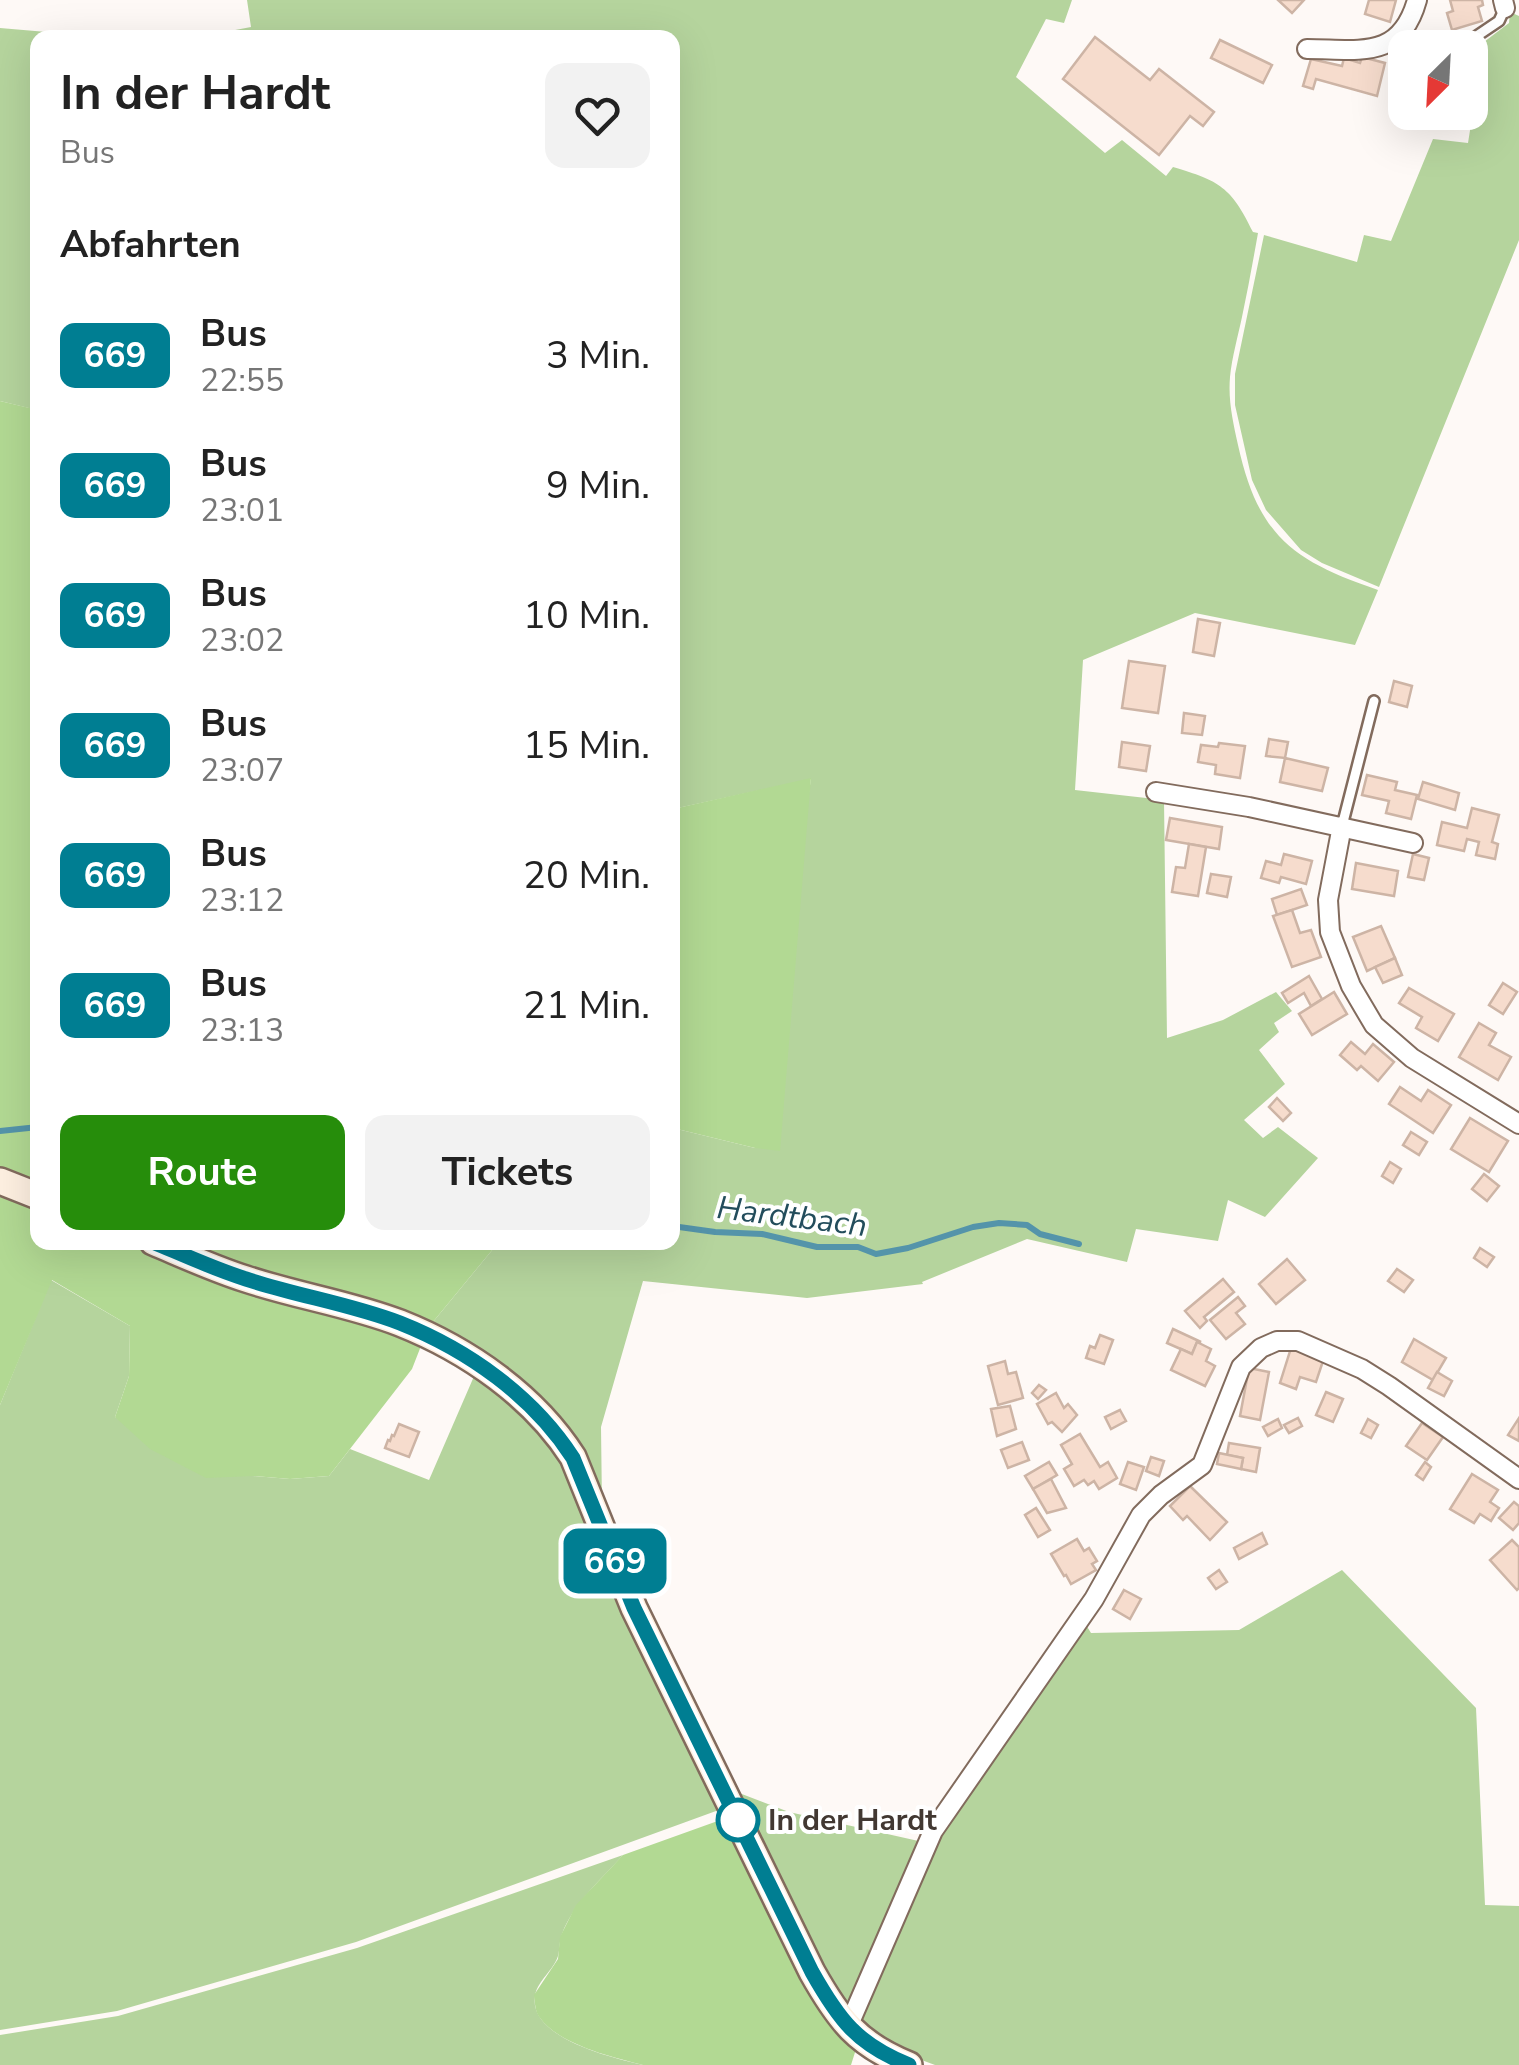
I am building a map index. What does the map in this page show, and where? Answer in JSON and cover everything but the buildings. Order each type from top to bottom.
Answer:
[{"type":"main road","points":[[0,1181],[30,1193]]},
{"type":"main road","points":[[174,1250],[242,1278],[401,1324],[466,1356],[541,1415],[573,1458],[634,1608],[829,2002],[848,2027],[878,2050],[910,2065]]},
{"type":"street","points":[[1307,49],[1387,45],[1404,32],[1417,0]]},
{"type":"street","points":[[1156,792],[1249,807],[1413,843]]},
{"type":"street","points":[[1342,826],[1328,900],[1330,932],[1350,986],[1374,1025],[1412,1058],[1519,1124]]},
{"type":"street","points":[[848,2027],[933,1831],[1094,1599],[1141,1514],[1161,1494],[1202,1465],[1236,1376],[1261,1348],[1288,1339],[1346,1362],[1388,1386],[1519,1479]]},
{"type":"lane","points":[[1485,30],[1498,21],[1504,4]]},
{"type":"lane","points":[[1342,826],[1374,701]]},
{"type":"green space","points":[[247,0],[1072,0],[1064,23],[1046,19],[1016,77],[1105,153],[1122,140],[1166,176],[1173,167],[1213,182],[1230,195],[1253,232],[1258,233],[1230,386],[1246,476],[1256,502],[1284,541],[1323,568],[1378,590],[1355,645],[1195,613],[1083,660],[1075,790],[1164,800],[1167,1038],[1223,1020],[1276,992],[1292,1011],[1274,1023],[1279,1032],[1259,1050],[1285,1084],[1244,1120],[1263,1138],[1278,1127],[1318,1158],[1265,1217],[1228,1200],[1218,1241],[1136,1229],[1127,1262],[1027,1239],[923,1284],[807,1298],[643,1281],[601,1427],[602,1506],[578,1451],[428,1328],[492,1250],[680,1250],[680,1130],[755,1148],[811,779],[680,807],[680,30],[235,30],[251,27]]},
{"type":"green space","points":[[1510,12],[1519,16],[1519,240],[1379,587],[1301,550],[1266,510],[1252,480],[1235,405],[1235,374],[1264,235],[1357,262],[1364,235],[1391,241],[1433,139],[1468,143],[1470,130],[1488,130],[1488,39],[1509,23]]},
{"type":"green space","points":[[0,28],[30,31],[30,408],[0,401]]},
{"type":"green space","points":[[0,401],[30,408],[30,1250],[492,1250],[428,1328],[412,1369],[329,1476],[206,1478],[150,1449],[115,1417],[129,1376],[130,1326],[52,1280],[0,1405]]},
{"type":"green space","points":[[811,778],[780,1151],[680,1130],[680,807]]},
{"type":"green space","points":[[51,1280],[130,1326],[129,1376],[115,1417],[253,1476],[329,1476],[350,1449],[429,1480],[475,1374],[504,1396],[552,1441],[727,1807],[356,1942],[117,2011],[0,2030],[0,1405]]},
{"type":"green space","points":[[1342,1570],[1476,1708],[1485,1905],[1519,1906],[1519,2065],[935,2065],[892,2049],[855,2026],[921,1862],[1083,1620],[1091,1633],[1239,1630]]},
{"type":"green space","points":[[734,1791],[789,1812],[923,1842],[848,2016],[816,1966]]},
{"type":"green space","points":[[726,1818],[826,2021],[857,2046],[851,2065],[643,2065],[573,2043],[538,2016],[534,1995],[558,1959],[560,1937],[576,1905],[623,1855]]},
{"type":"green space","points":[[623,1855],[567,1922],[556,1961],[536,1991],[536,2011],[545,2024],[575,2044],[643,2065],[0,2065],[0,2035],[118,2016],[357,1948]]},
{"type":"waterway","name":"Hardtbach","points":[[0,1131],[30,1128]]},
{"type":"waterway","name":"Hardtbach","points":[[680,1227],[762,1234],[817,1247],[858,1247],[876,1254],[999,1223],[1027,1225],[1040,1234],[1079,1244]]},
{"type":"bus line","name":"669","points":[[173,1250],[242,1278],[401,1324],[466,1356],[541,1415],[573,1458],[634,1608],[812,1972],[829,2002],[854,2033],[909,2065]]},
{"type":"place","name":"In der Hardt","points":[[738,1820]]}]
